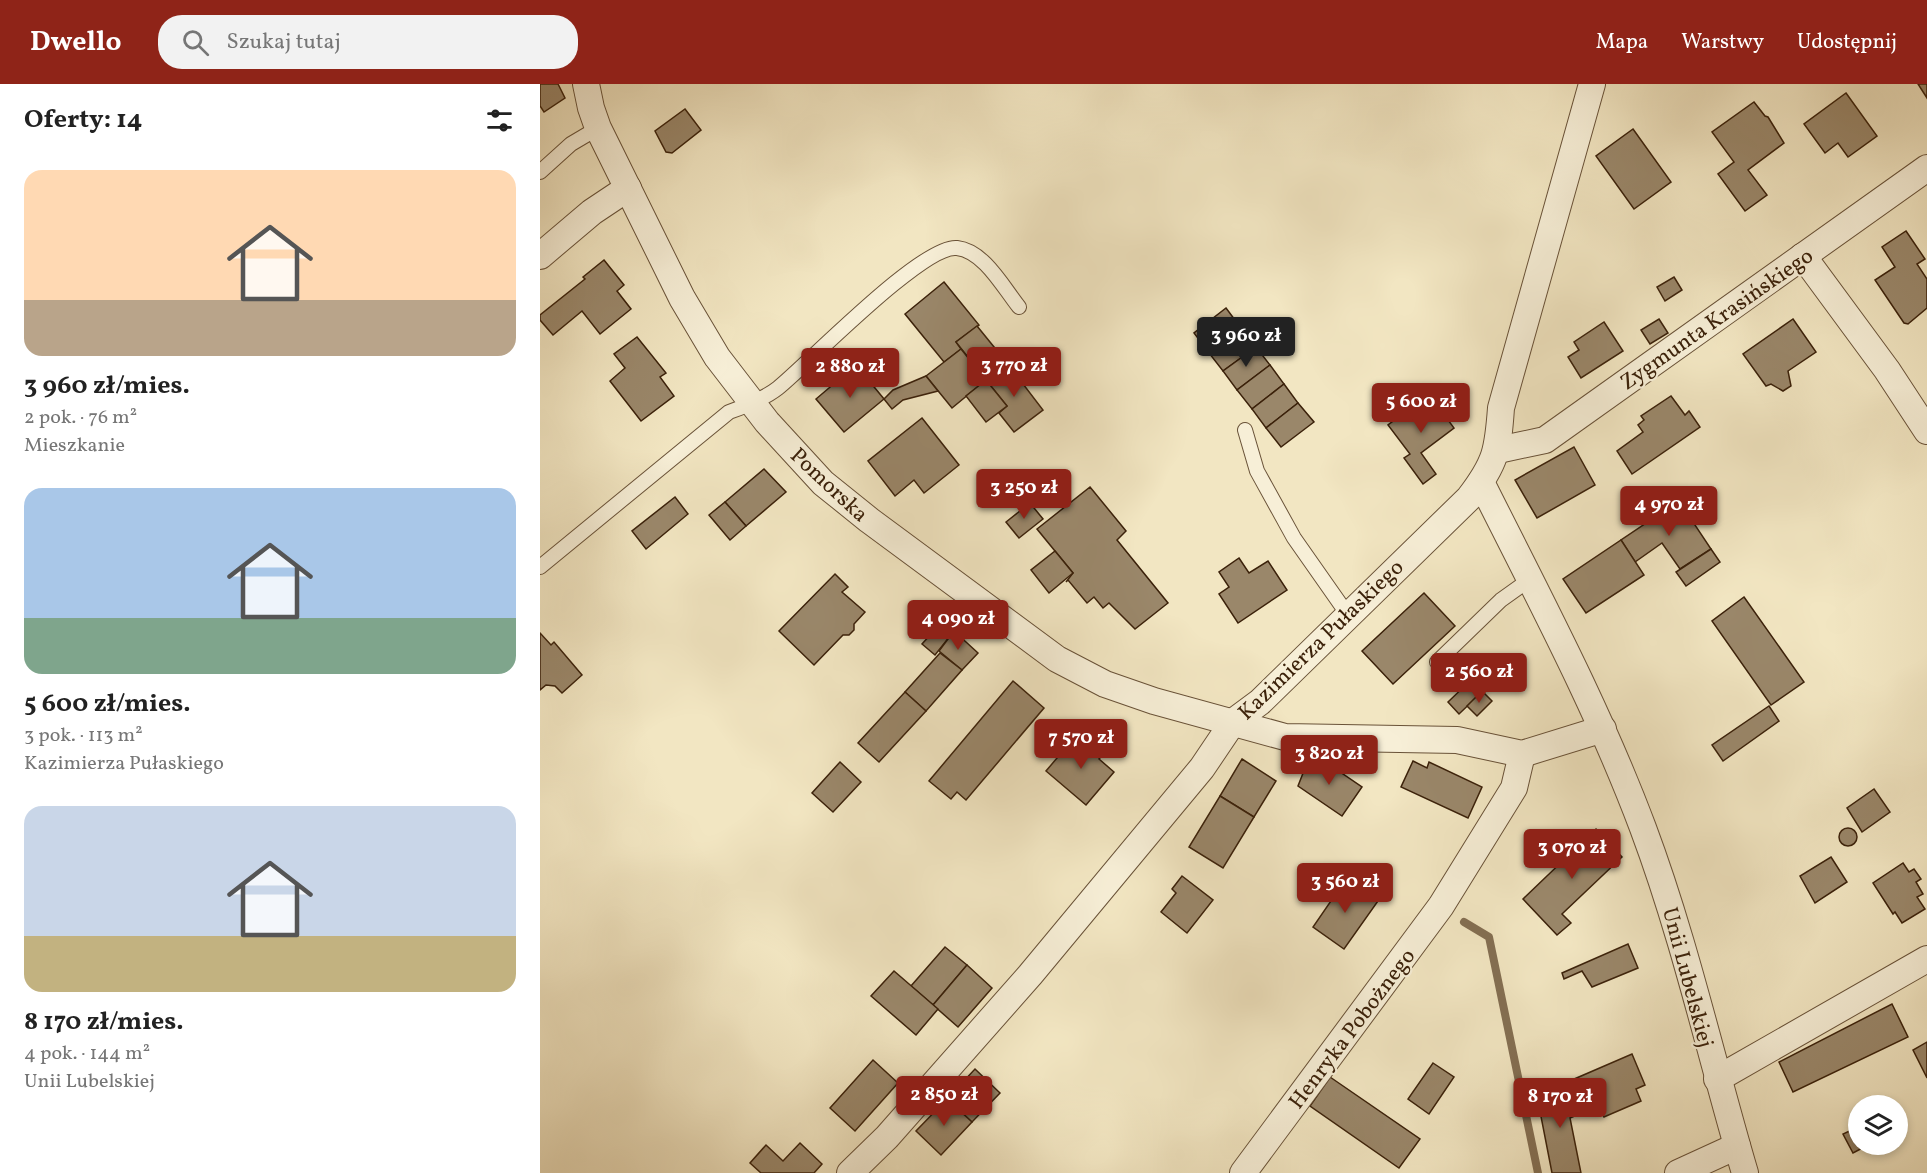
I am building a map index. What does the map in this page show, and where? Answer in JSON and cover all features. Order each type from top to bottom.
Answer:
[{"type":"street","name":"Pomorska","points":[[586,84],[598,128],[682,298],[717,357],[752,403],[823,483],[915,555],[1057,659],[1105,684],[1211,718],[1285,737],[1457,740],[1522,754]]},
{"type":"street","name":"Kazimierza Pułaskiego","points":[[850,1173],[886,1137],[1030,975],[1191,782],[1233,722],[1260,702],[1469,498],[1481,482],[1498,450],[1501,408],[1542,273],[1593,84]]},
{"type":"street","name":"Zygmunta Krasińskiego","points":[[1498,450],[1545,440],[1927,168]]},
{"type":"street","points":[[540,256],[592,212],[628,188]]},
{"type":"street","points":[[1803,256],[1887,370],[1927,431]]},
{"type":"street","name":"Unii Lubelskiej","points":[[1481,482],[1529,580],[1573,662],[1604,729],[1665,890],[1745,1173]]},
{"type":"street","points":[[1522,754],[1604,729]]},
{"type":"street","name":"Henryka Pobożnego","points":[[1243,1173],[1441,906],[1514,788],[1522,754]]},
{"type":"street","name":"Unii Lubelskiej","points":[[1717,1079],[1927,959]]},
{"type":"street","points":[[1678,1173],[1737,1146]]},
{"type":"lane","points":[[540,172],[571,144],[598,128]]},
{"type":"lane","points":[[540,567],[729,412],[752,403],[777,389],[867,305],[938,252],[957,248],[980,258],[1019,307]]},
{"type":"lane","points":[[1245,430],[1257,471],[1294,538],[1348,615]]},
{"type":"lane","points":[[1437,662],[1501,600],[1529,580]]},
{"type":"building","points":[[540,84],[558,84],[565,98],[544,112],[540,106]]},
{"type":"building","points":[[1918,84],[1927,84],[1927,98]]},
{"type":"building","points":[[1846,93],[1877,136],[1848,157],[1838,143],[1825,153],[1804,124]]},
{"type":"building","points":[[1754,102],[1768,117],[1784,143],[1748,170],[1767,195],[1745,211],[1718,174],[1734,162],[1712,132]]},
{"type":"building","points":[[685,109],[701,130],[672,153],[666,152],[655,131]]},
{"type":"building","points":[[1633,129],[1671,182],[1634,209],[1596,156]]},
{"type":"building","points":[[1906,231],[1925,259],[1917,264],[1927,279],[1927,308],[1908,324],[1904,323],[1875,280],[1895,267],[1882,247]]},
{"type":"building","points":[[604,260],[624,285],[617,291],[631,309],[600,334],[582,311],[553,335],[540,320],[540,315],[585,279],[583,277]]},
{"type":"building","points":[[1674,277],[1682,290],[1665,301],[1657,287]]},
{"type":"building","points":[[944,282],[979,325],[956,342],[961,349],[944,362],[905,314]]},
{"type":"building","points":[[1226,308],[1241,328],[1209,353],[1194,333]]},
{"type":"building","points":[[1659,319],[1668,333],[1650,344],[1641,330]]},
{"type":"building","points":[[1793,319],[1816,352],[1788,371],[1791,386],[1783,391],[1771,384],[1766,386],[1743,354]]},
{"type":"building","points":[[1604,322],[1623,351],[1581,378],[1568,357],[1579,350],[1574,342]]},
{"type":"building","points":[[977,326],[1007,363],[986,380],[956,342]]},
{"type":"building","points":[[1241,328],[1256,347],[1223,371],[1209,353]]},
{"type":"building","points":[[637,337],[666,373],[660,377],[674,396],[641,421],[610,381],[625,368],[614,354]]},
{"type":"building","points":[[1256,347],[1270,365],[1237,390],[1223,371]]},
{"type":"building","points":[[961,349],[986,380],[952,408],[926,376]]},
{"type":"building","points":[[1007,363],[1043,410],[1014,432],[999,413],[1007,406],[986,380]]},
{"type":"building","points":[[856,365],[884,399],[844,432],[816,399]]},
{"type":"building","points":[[1270,365],[1284,384],[1252,409],[1237,390]]},
{"type":"building","points":[[926,376],[938,391],[903,400],[892,409],[884,399],[893,390]]},
{"type":"building","points":[[986,380],[1007,406],[986,422],[966,396]]},
{"type":"building","points":[[1284,384],[1298,403],[1266,428],[1252,409]]},
{"type":"building","points":[[1429,394],[1454,428],[1421,453],[1436,474],[1423,484],[1404,458],[1410,454],[1388,425]]},
{"type":"building","points":[[1671,396],[1685,415],[1689,411],[1700,427],[1632,474],[1617,451],[1643,432],[1638,425],[1644,420],[1641,416]]},
{"type":"building","points":[[1298,403],[1314,422],[1281,447],[1266,428]]},
{"type":"building","points":[[922,418],[959,465],[924,493],[914,480],[895,496],[868,461]]},
{"type":"building","points":[[1574,447],[1595,485],[1537,518],[1515,480]]},
{"type":"building","points":[[764,469],[786,492],[746,526],[725,502]]},
{"type":"building","points":[[1090,487],[1126,531],[1117,540],[1168,603],[1135,629],[1109,603],[1103,608],[1094,597],[1087,603],[1068,580],[1066,582],[1073,573],[1037,529]]},
{"type":"building","points":[[675,497],[688,514],[646,549],[632,531]]},
{"type":"building","points":[[1679,501],[1711,549],[1680,569],[1662,543],[1635,562],[1621,540]]},
{"type":"building","points":[[725,502],[746,526],[730,540],[709,515]]},
{"type":"building","points":[[1030,503],[1043,519],[1019,538],[1006,522]]},
{"type":"building","points":[[1621,540],[1644,575],[1586,613],[1563,579]]},
{"type":"building","points":[[1711,549],[1720,562],[1686,586],[1676,572]]},
{"type":"building","points":[[1055,551],[1073,573],[1049,593],[1031,570]]},
{"type":"building","points":[[1239,558],[1249,573],[1268,561],[1287,590],[1238,623],[1219,594],[1229,587],[1219,572]]},
{"type":"building","points":[[835,574],[848,587],[842,592],[865,612],[854,624],[854,630],[849,635],[843,635],[814,665],[779,631]]},
{"type":"building","points":[[1424,593],[1455,626],[1393,684],[1362,651]]},
{"type":"building","points":[[1744,597],[1804,682],[1771,705],[1712,621]]},
{"type":"building","points":[[942,622],[954,631],[935,655],[922,644]]},
{"type":"building","points":[[954,631],[978,653],[962,670],[939,651]]},
{"type":"building","points":[[540,633],[551,645],[554,642],[582,675],[562,693],[555,686],[546,685],[540,690]]},
{"type":"building","points":[[940,653],[962,670],[926,711],[905,692]]},
{"type":"building","points":[[1472,679],[1483,691],[1459,714],[1448,702]]},
{"type":"building","points":[[1013,681],[1044,708],[966,800],[957,792],[951,799],[929,781]]},
{"type":"building","points":[[1482,691],[1492,701],[1477,716],[1467,706]]},
{"type":"building","points":[[905,692],[926,711],[879,762],[858,743]]},
{"type":"building","points":[[1769,706],[1779,721],[1723,761],[1712,745]]},
{"type":"building","points":[[1074,738],[1084,747],[1091,739],[1106,751],[1099,759],[1114,772],[1086,805],[1046,771]]},
{"type":"building","points":[[1242,759],[1276,781],[1254,817],[1220,796]]},
{"type":"building","points":[[1324,761],[1362,787],[1342,816],[1298,786],[1307,763]]},
{"type":"building","points":[[1413,761],[1427,768],[1429,762],[1482,787],[1468,818],[1401,787]]},
{"type":"building","points":[[840,762],[861,782],[833,812],[812,793]]},
{"type":"building","points":[[1874,789],[1890,812],[1862,832],[1847,808]]},
{"type":"building","points":[[1220,796],[1254,817],[1223,868],[1189,847]]},
{"type":"building","points":[[1848,828],[1854,831],[1857,837],[1854,843],[1848,846],[1842,843],[1839,837],[1842,831]]},
{"type":"building","points":[[1596,829],[1622,857],[1562,914],[1571,923],[1557,935],[1523,899]]},
{"type":"building","points":[[1831,857],[1847,882],[1815,903],[1800,876]]},
{"type":"building","points":[[1903,863],[1909,872],[1914,869],[1921,879],[1916,882],[1923,894],[1917,897],[1925,909],[1902,923],[1895,912],[1893,914],[1873,883]]},
{"type":"building","points":[[1182,876],[1213,900],[1187,933],[1161,912],[1176,893],[1172,889]]},
{"type":"building","points":[[1346,879],[1378,901],[1344,949],[1313,927]]},
{"type":"building","points":[[1628,944],[1638,968],[1592,987],[1582,971],[1564,979],[1562,973]]},
{"type":"building","points":[[945,947],[967,965],[933,1005],[911,986]]},
{"type":"building","points":[[967,965],[992,988],[958,1027],[933,1005]]},
{"type":"building","points":[[894,971],[938,1009],[916,1035],[871,996]]},
{"type":"building","points":[[1892,1004],[1908,1037],[1793,1092],[1779,1062]]},
{"type":"building","points":[[1927,1042],[1927,1078],[1913,1050]]},
{"type":"building","points":[[1632,1054],[1645,1085],[1636,1089],[1641,1101],[1604,1117],[1599,1105],[1579,1114],[1565,1083]]},
{"type":"building","points":[[873,1060],[898,1083],[855,1131],[830,1108]]},
{"type":"building","points":[[1433,1063],[1454,1077],[1429,1114],[1408,1099]]},
{"type":"building","points":[[975,1069],[1000,1093],[972,1122],[947,1099]]},
{"type":"building","points":[[1330,1077],[1420,1139],[1399,1168],[1310,1106]]},
{"type":"building","points":[[1565,1083],[1579,1114],[1570,1118],[1581,1173],[1552,1173],[1537,1096]]},
{"type":"building","points":[[947,1099],[972,1122],[941,1155],[916,1131]]},
{"type":"building","points":[[1848,1132],[1848,1144],[1843,1134]]},
{"type":"building","points":[[800,1143],[822,1164],[814,1173],[761,1173],[750,1163],[766,1145],[783,1161]]},
{"type":"waterway","points":[[1464,922],[1489,937],[1538,1173]]}]
